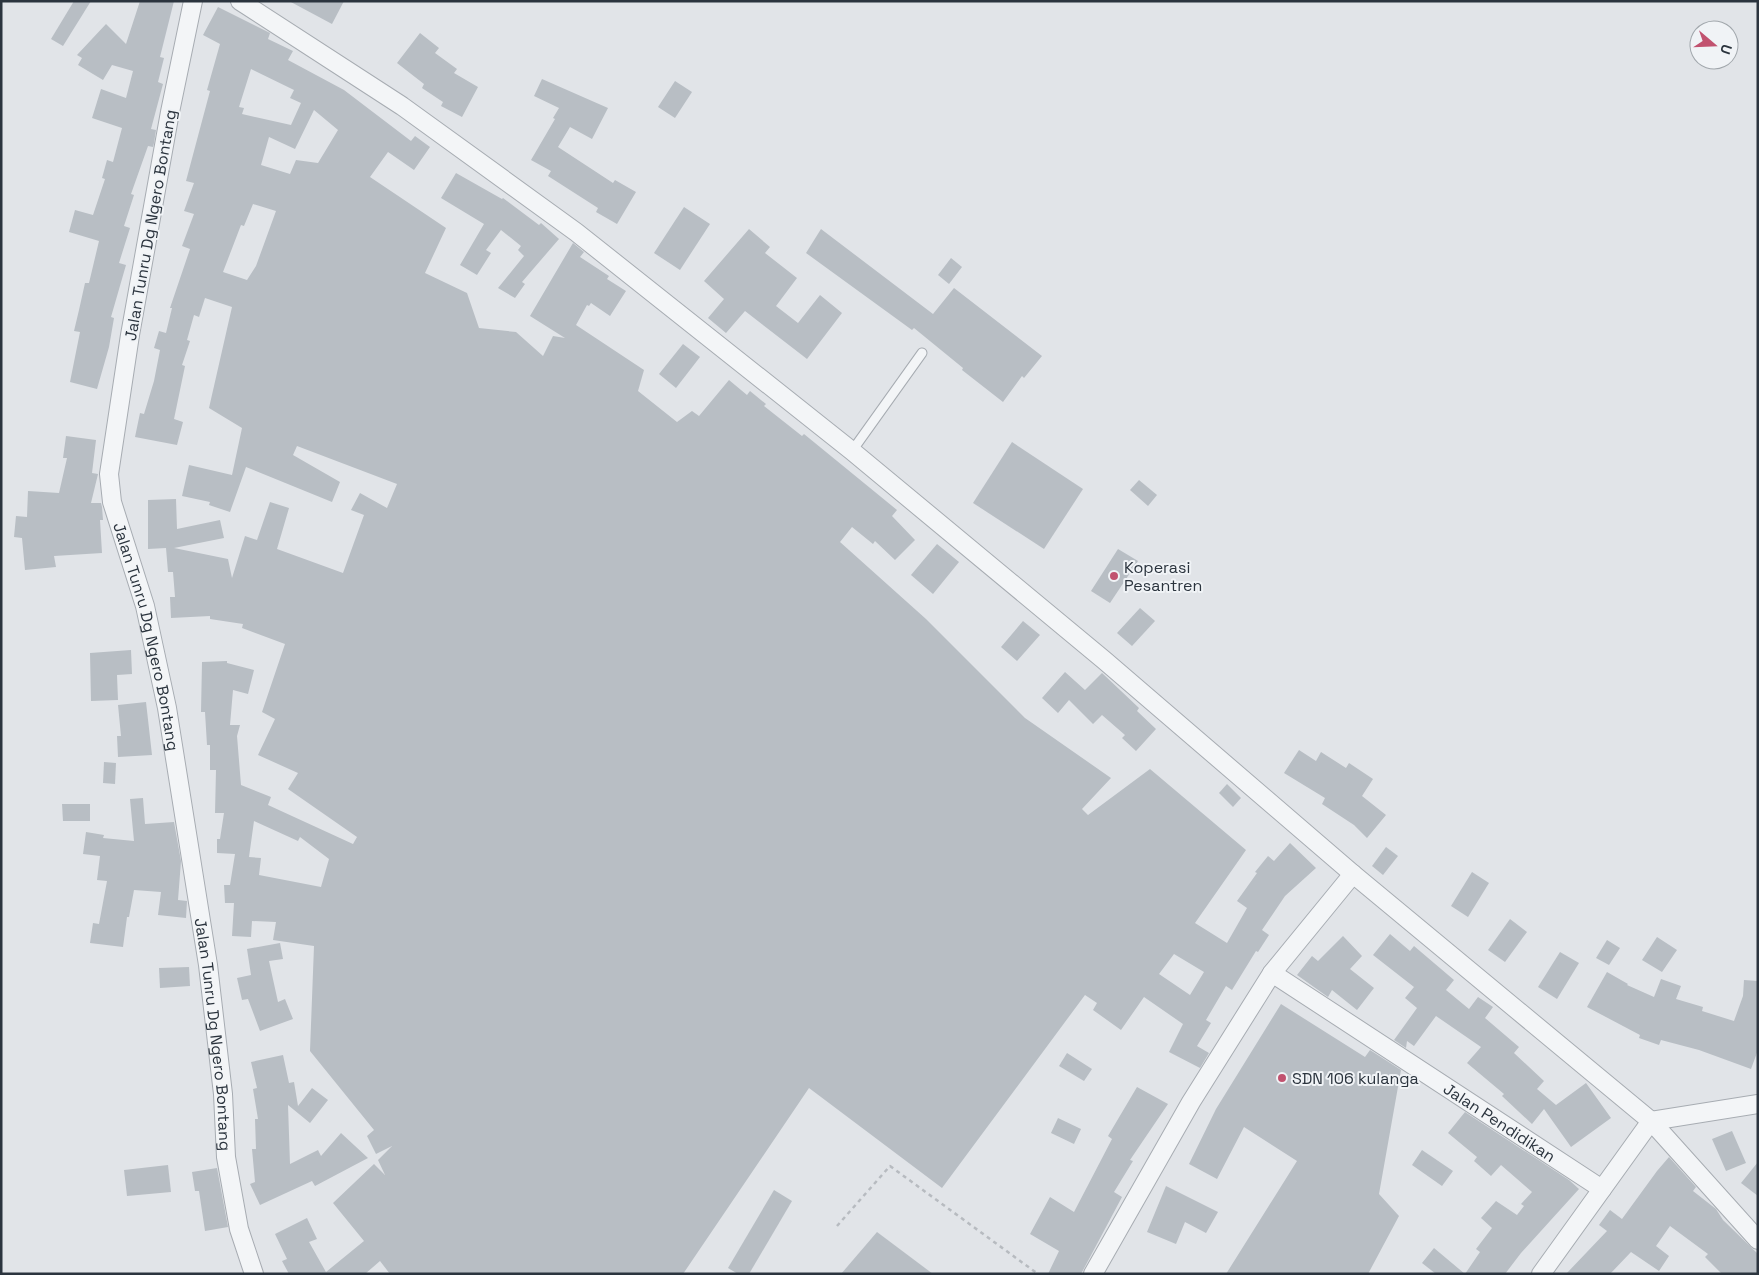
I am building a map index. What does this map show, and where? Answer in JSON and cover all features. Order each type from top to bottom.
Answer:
[{"type":"street","name":"Jalan Tunru Dg Ngero Bontang","points":[[193,1],[170,112],[130,334],[114,431],[110,474],[112,502],[146,606],[167,708],[208,965],[223,1094],[226,1156],[239,1229],[254,1274]]},
{"type":"street","points":[[240,1],[402,106],[576,232],[852,452],[1127,679],[1352,874],[1651,1122],[1758,1240]]},
{"type":"street","points":[[1093,1274],[1186,1110],[1272,973],[1352,874]]},
{"type":"street","name":"Jalan Pendidikan","points":[[1272,973],[1602,1189]]},
{"type":"street","points":[[1541,1274],[1651,1122],[1758,1104]]},
{"type":"lane","points":[[852,452],[922,353]]},
{"type":"path","points":[[837,1226],[890,1166],[1038,1274]]},
{"type":"building","points":[[74,1],[91,1],[63,46],[51,39]]},
{"type":"building","points":[[140,1],[174,1],[160,57],[164,58],[158,82],[163,84],[151,129],[156,130],[154,143],[153,147],[148,146],[131,194],[134,195],[124,226],[130,228],[119,263],[126,265],[111,317],[114,318],[109,347],[97,389],[70,382],[80,332],[74,331],[85,283],[89,283],[99,241],[69,232],[75,210],[93,215],[105,179],[102,178],[107,160],[113,162],[122,128],[92,118],[101,89],[126,98],[133,71],[112,65],[103,80],[78,65],[82,58],[77,55],[106,24],[126,44]]},
{"type":"building","points":[[289,1],[344,1],[332,24]]},
{"type":"building","points":[[218,7],[270,33],[268,39],[293,51],[288,60],[344,90],[411,141],[415,136],[430,147],[414,170],[388,152],[370,177],[446,228],[425,273],[467,293],[479,328],[516,332],[543,356],[553,336],[565,338],[530,316],[573,243],[584,252],[580,257],[609,276],[607,279],[626,291],[610,316],[591,303],[589,306],[587,305],[576,325],[644,370],[638,391],[677,422],[692,411],[699,416],[729,380],[747,395],[750,391],[766,404],[764,406],[802,436],[804,434],[897,510],[892,516],[915,540],[895,560],[875,541],[873,544],[852,527],[840,542],[926,619],[1025,718],[1111,778],[1082,809],[1088,815],[1150,769],[1246,850],[1195,923],[1227,943],[1247,908],[1237,901],[1257,873],[1255,872],[1268,856],[1274,861],[1290,843],[1316,868],[1285,896],[1262,930],[1269,935],[1258,952],[1256,951],[1232,990],[1226,986],[1206,1020],[1211,1023],[1197,1046],[1209,1053],[1200,1068],[1169,1052],[1183,1024],[1144,997],[1121,1030],[1093,1010],[1097,1003],[1085,995],[942,1188],[809,1088],[683,1274],[390,1274],[380,1261],[365,1274],[289,1274],[282,1261],[287,1259],[275,1234],[307,1218],[317,1239],[309,1242],[326,1272],[364,1241],[333,1203],[374,1164],[385,1175],[378,1160],[392,1146],[376,1154],[367,1136],[374,1130],[310,1051],[314,946],[273,940],[276,922],[252,921],[251,937],[232,936],[234,903],[225,903],[224,885],[230,885],[235,854],[217,853],[217,839],[220,839],[224,813],[215,813],[216,770],[210,770],[210,745],[207,745],[205,712],[201,712],[202,662],[227,661],[227,663],[254,670],[248,694],[233,690],[230,725],[240,725],[237,736],[241,785],[271,797],[268,805],[353,844],[357,837],[288,789],[298,773],[258,755],[275,719],[262,712],[285,644],[242,628],[243,624],[210,619],[210,616],[171,618],[170,597],[175,597],[173,572],[168,572],[166,548],[148,549],[148,500],[176,499],[177,529],[220,520],[224,538],[174,548],[228,559],[232,578],[245,536],[257,540],[270,502],[289,508],[277,549],[343,573],[364,515],[351,510],[360,493],[387,508],[397,484],[297,446],[293,455],[340,482],[332,502],[246,467],[230,512],[209,505],[210,502],[182,496],[189,465],[232,475],[242,428],[209,408],[232,307],[205,298],[199,317],[194,315],[187,340],[190,341],[182,365],[185,366],[174,419],[183,422],[177,445],[135,437],[140,413],[144,414],[154,381],[160,350],[154,348],[159,331],[166,333],[172,308],[170,308],[190,249],[182,246],[194,214],[184,211],[194,183],[186,181],[210,91],[207,90],[220,44],[203,35]],"holes":[[[251,69],[294,90],[290,98],[301,103],[291,125],[242,114],[244,108],[239,107]],[[314,110],[338,130],[318,163],[296,160],[290,174],[261,165],[269,137],[295,149]],[[253,204],[276,211],[256,266],[247,280],[223,272],[241,225],[244,226]],[[254,821],[298,841],[300,837],[329,859],[321,887],[259,875],[261,858],[249,857]],[[1174,954],[1204,972],[1190,995],[1159,974]]]},
{"type":"building","points":[[420,33],[439,48],[435,53],[457,69],[454,73],[478,87],[462,117],[441,106],[443,102],[422,88],[424,84],[397,63]]},
{"type":"building","points":[[542,79],[608,108],[592,139],[570,127],[558,147],[613,183],[615,180],[636,192],[617,224],[596,212],[598,208],[548,176],[551,171],[531,160],[555,119],[553,118],[559,108],[534,96]]},
{"type":"building","points":[[675,81],[692,92],[675,118],[658,107]]},
{"type":"building","points":[[456,173],[503,198],[539,225],[541,223],[559,239],[522,282],[525,284],[515,298],[498,288],[524,256],[518,250],[521,246],[501,230],[486,250],[491,253],[477,275],[460,265],[484,224],[441,198]]},
{"type":"building","points":[[684,207],[710,224],[680,270],[654,253]]},
{"type":"building","points":[[749,229],[770,247],[765,253],[797,278],[776,306],[798,323],[820,295],[842,313],[807,359],[745,311],[726,333],[708,318],[724,299],[704,281]]},
{"type":"building","points":[[821,229],[933,314],[954,288],[1042,356],[1024,378],[1022,376],[1003,402],[962,370],[963,368],[914,328],[912,330],[806,253]]},
{"type":"building","points":[[951,258],[962,267],[949,284],[938,275]]},
{"type":"building","points":[[683,344],[700,357],[676,388],[659,374]]},
{"type":"building","points":[[66,436],[96,440],[92,473],[98,474],[91,503],[101,503],[102,507],[103,520],[100,520],[102,553],[54,556],[56,567],[25,570],[22,538],[14,537],[16,516],[27,517],[28,491],[59,493],[67,458],[63,458]]},
{"type":"building","points":[[1012,442],[1083,489],[1044,549],[973,503]]},
{"type":"building","points":[[1139,480],[1157,495],[1148,506],[1130,490]]},
{"type":"building","points":[[937,544],[959,562],[933,594],[911,575]]},
{"type":"building","name":"Koperasi Pesantren","points":[[1118,549],[1138,561],[1110,603],[1091,591]]},
{"type":"building","points":[[1140,608],[1155,621],[1132,646],[1117,633]]},
{"type":"building","points":[[1023,621],[1040,635],[1017,661],[1001,647]]},
{"type":"building","points":[[131,650],[132,674],[117,675],[118,700],[91,701],[90,653]]},
{"type":"building","points":[[1065,672],[1085,690],[1102,673],[1139,708],[1137,711],[1156,729],[1136,751],[1122,738],[1125,735],[1102,715],[1093,724],[1069,700],[1058,713],[1042,698]]},
{"type":"building","points":[[146,702],[152,755],[118,757],[117,736],[121,736],[118,705]]},
{"type":"building","points":[[1299,750],[1316,761],[1321,752],[1346,768],[1349,763],[1373,779],[1362,796],[1386,815],[1367,838],[1354,825],[1322,804],[1325,798],[1284,773]]},
{"type":"building","points":[[104,762],[116,763],[115,784],[103,783]]},
{"type":"building","points":[[1227,784],[1241,798],[1233,807],[1219,793]]},
{"type":"building","points":[[143,798],[145,824],[174,822],[181,861],[178,900],[187,901],[186,918],[158,915],[161,892],[134,890],[129,917],[127,917],[123,947],[90,943],[93,923],[99,924],[107,881],[97,880],[100,856],[83,854],[86,832],[104,835],[103,838],[134,841],[130,799]]},
{"type":"building","points":[[62,804],[90,804],[90,821],[63,821]]},
{"type":"building","points":[[1386,847],[1398,856],[1383,875],[1372,866]]},
{"type":"building","points":[[1472,872],[1489,883],[1468,917],[1451,906]]},
{"type":"building","points":[[1510,919],[1527,932],[1505,962],[1488,950]]},
{"type":"building","points":[[1390,934],[1410,951],[1414,946],[1454,980],[1446,990],[1469,1009],[1478,997],[1493,1007],[1485,1018],[1519,1047],[1514,1053],[1544,1081],[1537,1089],[1556,1105],[1586,1083],[1611,1118],[1571,1147],[1544,1109],[1532,1124],[1502,1096],[1504,1094],[1467,1063],[1481,1047],[1436,1016],[1414,1046],[1407,1041],[1406,1048],[1394,1040],[1417,1008],[1405,998],[1414,987],[1373,955]]},
{"type":"building","points":[[1343,936],[1362,956],[1350,969],[1374,988],[1357,1010],[1332,990],[1328,997],[1297,975],[1312,956],[1318,961]]},
{"type":"building","points":[[1657,937],[1677,950],[1662,972],[1642,960]]},
{"type":"building","points":[[1607,940],[1620,948],[1609,965],[1596,958]]},
{"type":"building","points":[[280,943],[283,959],[269,961],[278,1002],[285,999],[293,1019],[260,1031],[248,999],[242,1000],[237,978],[251,975],[247,949]]},
{"type":"building","points":[[1560,952],[1579,963],[1557,999],[1538,987]]},
{"type":"building","points":[[189,967],[190,986],[160,988],[159,968]]},
{"type":"building","points":[[1607,972],[1627,985],[1654,997],[1661,979],[1681,986],[1676,999],[1703,1007],[1702,1011],[1734,1021],[1743,996],[1744,980],[1758,981],[1758,1050],[1751,1069],[1699,1050],[1661,1040],[1659,1045],[1639,1038],[1640,1035],[1587,1007]]},
{"type":"building","points":[[1281,1004],[1365,1057],[1370,1050],[1401,1070],[1379,1194],[1399,1216],[1368,1274],[1226,1274],[1297,1161],[1244,1127],[1217,1179],[1189,1164],[1216,1109]]},
{"type":"building","points":[[1067,1053],[1092,1069],[1084,1081],[1059,1066]]},
{"type":"building","points":[[283,1055],[289,1083],[294,1082],[298,1106],[312,1088],[328,1100],[310,1123],[288,1105],[290,1164],[318,1150],[321,1156],[341,1133],[368,1158],[315,1186],[312,1181],[260,1205],[250,1184],[255,1182],[252,1149],[256,1149],[255,1119],[258,1119],[253,1089],[257,1088],[251,1062]]},
{"type":"building","points":[[1137,1087],[1168,1104],[1130,1160],[1133,1161],[1114,1192],[1122,1197],[1081,1274],[1048,1274],[1059,1251],[1030,1234],[1050,1197],[1074,1212],[1112,1139],[1108,1136]]},
{"type":"building","points":[[1465,1112],[1569,1180],[1579,1189],[1521,1253],[1505,1274],[1465,1274],[1480,1252],[1476,1249],[1492,1228],[1481,1218],[1496,1201],[1517,1215],[1524,1206],[1521,1204],[1532,1192],[1501,1165],[1491,1176],[1474,1161],[1477,1157],[1448,1133]]},
{"type":"building","points":[[1058,1118],[1081,1129],[1074,1144],[1051,1133]]},
{"type":"building","points":[[1732,1131],[1746,1163],[1726,1171],[1712,1139]]},
{"type":"building","points":[[1422,1150],[1453,1171],[1442,1186],[1412,1165]]},
{"type":"building","points":[[1669,1157],[1696,1187],[1693,1191],[1716,1209],[1723,1220],[1758,1254],[1758,1274],[1722,1274],[1705,1257],[1708,1254],[1670,1226],[1656,1246],[1669,1256],[1659,1271],[1631,1252],[1610,1274],[1566,1274],[1607,1231],[1599,1225],[1610,1210],[1622,1219]]},
{"type":"building","points":[[1758,1162],[1758,1196],[1741,1183]]},
{"type":"building","points":[[168,1165],[171,1192],[127,1196],[124,1170]]},
{"type":"building","points":[[217,1168],[228,1227],[205,1231],[199,1191],[195,1191],[192,1172]]},
{"type":"building","points":[[1166,1186],[1218,1212],[1206,1233],[1185,1222],[1176,1244],[1147,1232]]},
{"type":"building","points":[[774,1190],[792,1201],[749,1274],[738,1274],[728,1268]]},
{"type":"building","points":[[877,1232],[933,1274],[841,1274]]},
{"type":"building","points":[[1434,1248],[1465,1274],[1436,1274],[1422,1263]]},
{"type":"place","name":"Koperasi Pesantren","points":[[1114,576]]},
{"type":"place","name":"SDN 106 kulanga","points":[[1282,1078]]}]
